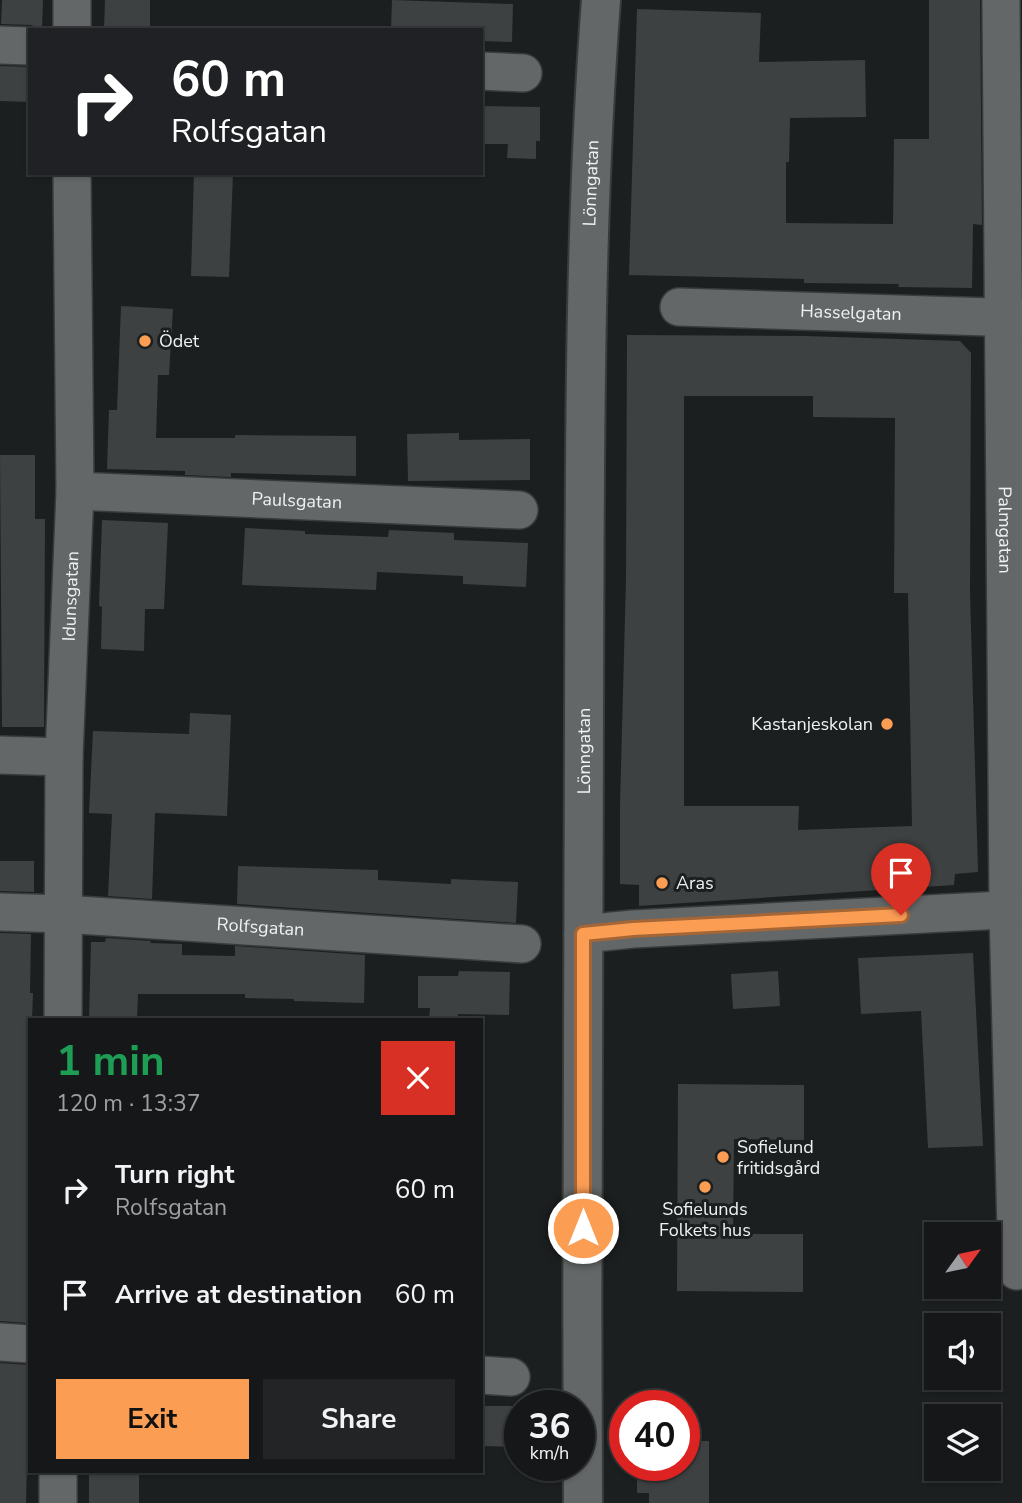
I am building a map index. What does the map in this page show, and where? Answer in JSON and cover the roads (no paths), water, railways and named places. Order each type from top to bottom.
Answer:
[{"type":"street","points":[[72,0],[72,28]]},
{"type":"street","name":"Lönngatan","points":[[583,1503],[583,934],[588,303],[601,0]]},
{"type":"street","name":"Palmgatan","points":[[1001,0],[1013,318],[1017,1271]]},
{"type":"street","points":[[0,45],[28,46]]},
{"type":"street","points":[[483,71],[523,74]]},
{"type":"street","name":"Idunsgatan","points":[[63,1018],[64,757],[75,491],[72,175]]},
{"type":"street","name":"Hasselgatan","points":[[679,307],[1013,318]]},
{"type":"street","name":"Paulsgatan","points":[[75,491],[519,510]]},
{"type":"street","points":[[0,755],[64,757]]},
{"type":"street","points":[[583,934],[633,929],[1015,909]]},
{"type":"street","name":"Rolfsgatan","points":[[0,912],[522,944]]},
{"type":"street","points":[[0,1342],[28,1344]]},
{"type":"street","points":[[58,1473],[58,1503]]},
{"type":"place","name":"Ödet","points":[[145,341]]},
{"type":"place","name":"Kastanjeskolan","points":[[887,724]]},
{"type":"place","name":"Aras","points":[[662,883]]},
{"type":"place","name":"Sofielund fritidsgård","points":[[723,1157]]},
{"type":"place","name":"Sofielunds Folkets hus","points":[[705,1187]]}]
